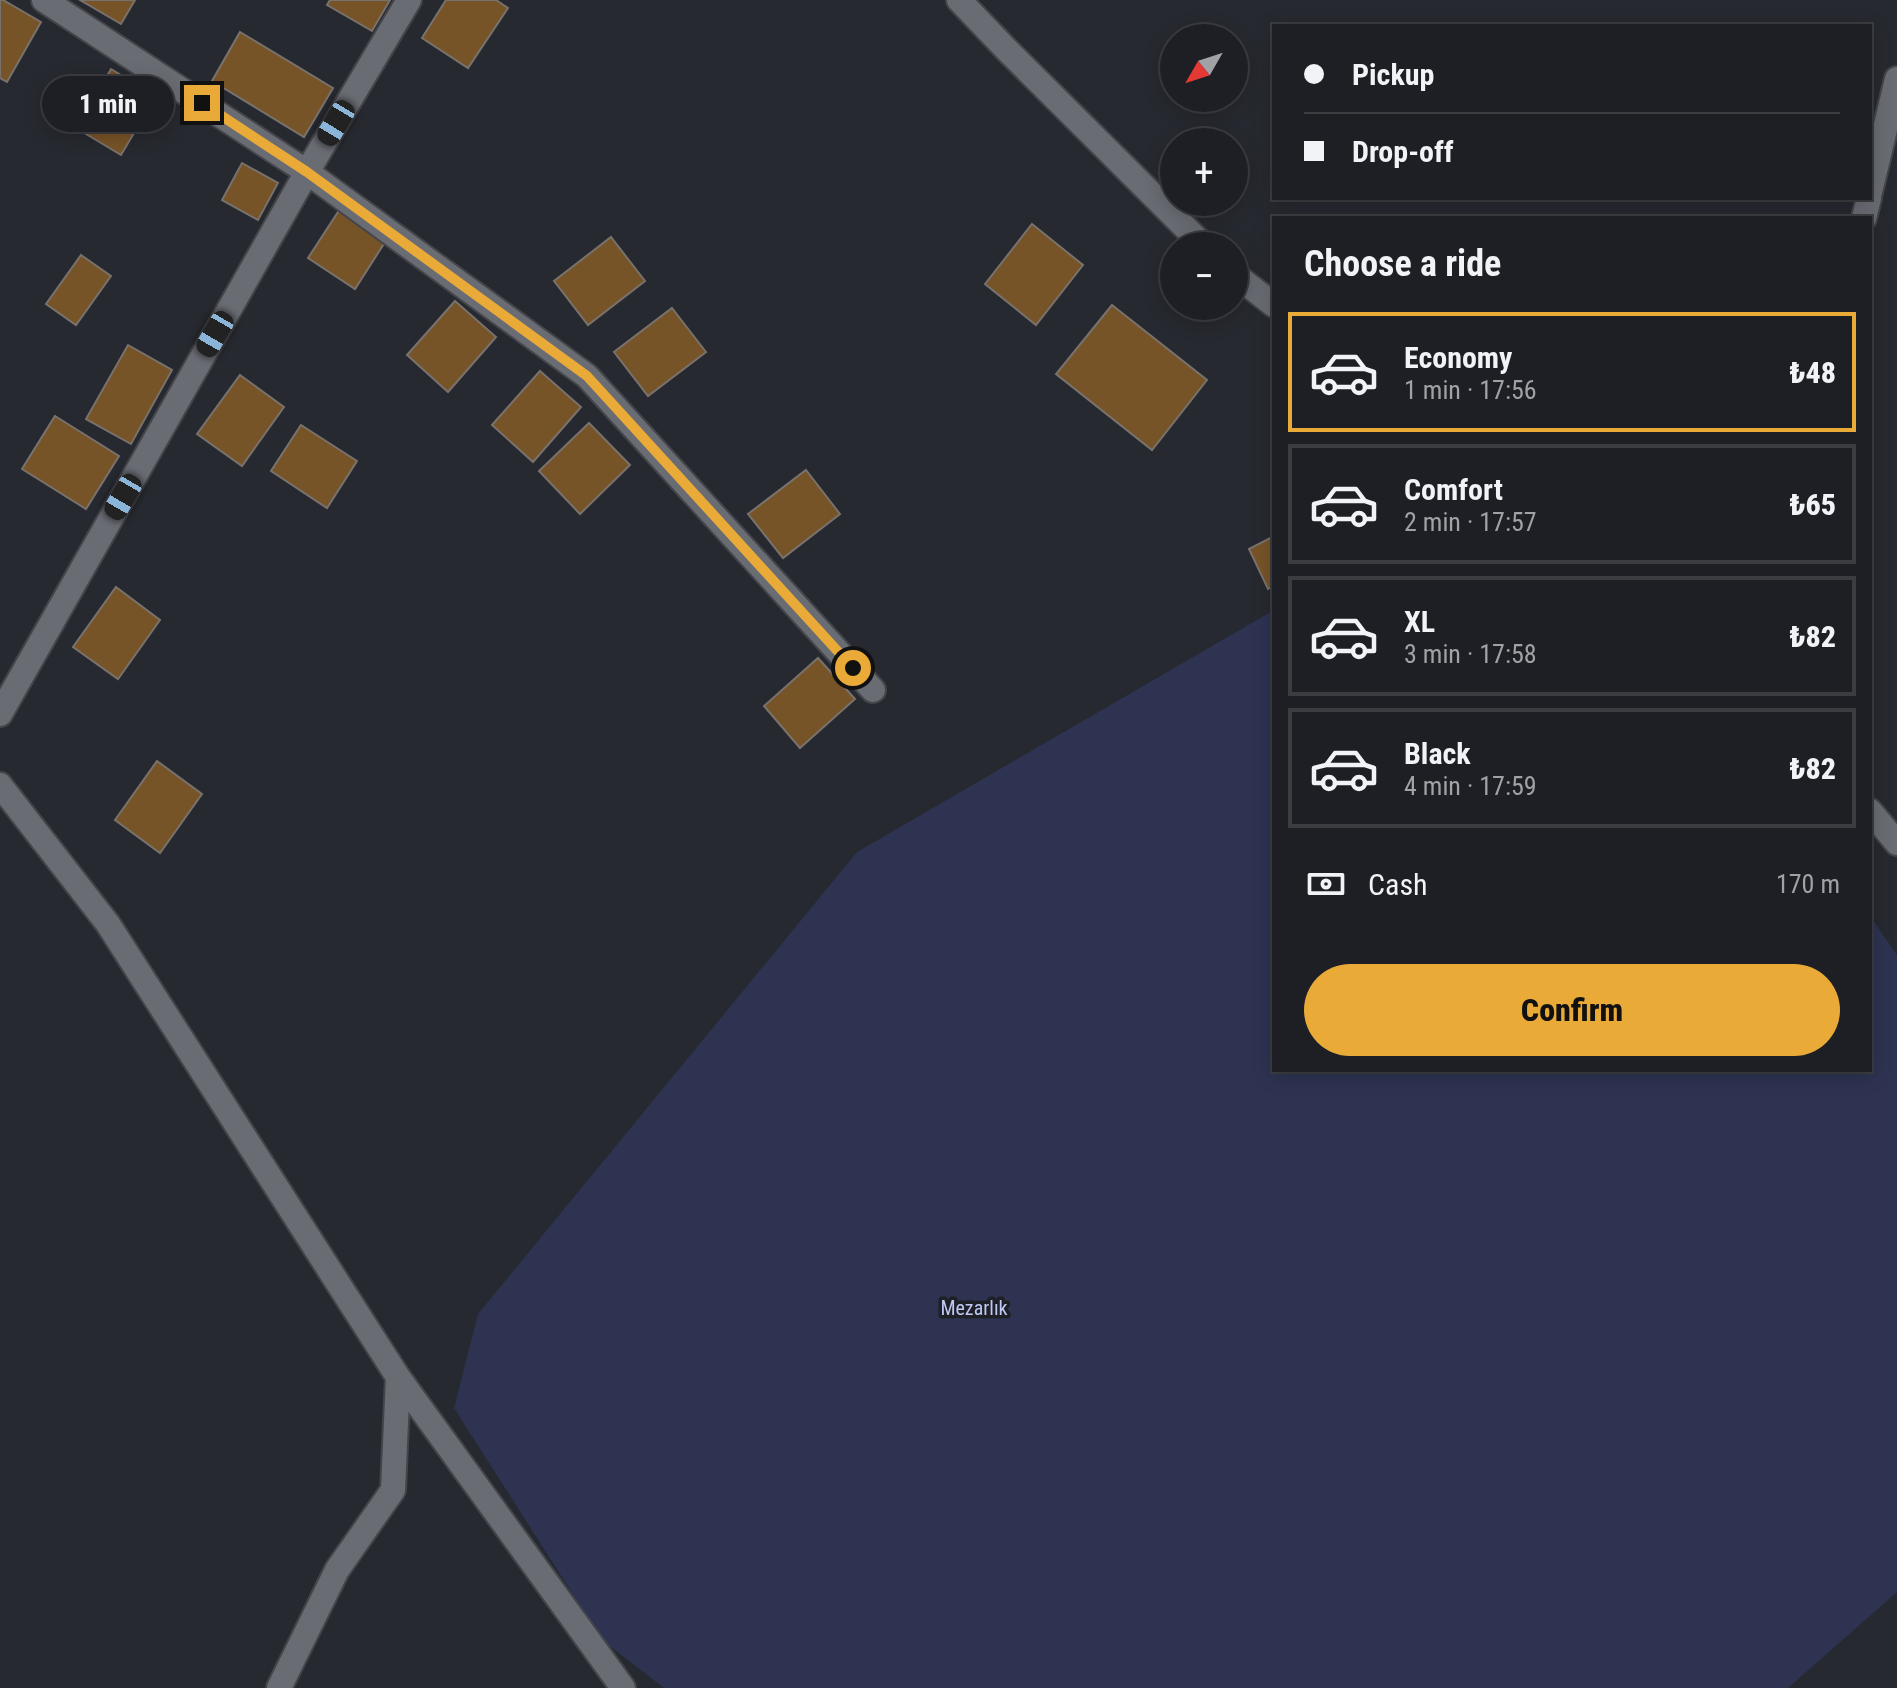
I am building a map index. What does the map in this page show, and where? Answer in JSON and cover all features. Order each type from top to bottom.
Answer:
[{"type":"street","points":[[44,0],[307,172],[587,376],[873,690]]},
{"type":"street","points":[[0,714],[307,172],[409,0]]},
{"type":"street","points":[[959,0],[1190,232]]},
{"type":"street","points":[[1872,184],[1897,79]]},
{"type":"street","points":[[1248,285],[1272,303]]},
{"type":"street","points":[[0,785],[108,924],[398,1377],[623,1688]]},
{"type":"street","points":[[1872,813],[1897,843]]},
{"type":"street","points":[[279,1688],[337,1570],[393,1490],[398,1377]]},
{"type":"green space","name":"Mezarlık","points":[[1272,611],[1272,1072],[1872,1072],[1872,919],[1897,955],[1897,1592],[1788,1688],[664,1688],[602,1640],[454,1408],[478,1314],[857,852]]},
{"type":"building","points":[[0,0],[41,22],[7,82],[0,78]]},
{"type":"building","points":[[80,0],[135,0],[121,24]]},
{"type":"building","points":[[330,0],[390,0],[372,31],[327,5]]},
{"type":"building","points":[[446,0],[496,0],[508,8],[468,68],[422,38]]},
{"type":"building","points":[[240,32],[333,88],[304,137],[212,81]]},
{"type":"building","points":[[111,69],[156,96],[121,155],[76,128]]},
{"type":"building","points":[[242,163],[278,183],[258,220],[222,200]]},
{"type":"building","points":[[340,209],[387,239],[355,289],[308,258]]},
{"type":"building","points":[[1032,224],[1083,265],[1036,325],[985,284]]},
{"type":"building","points":[[611,237],[645,281],[588,325],[554,281]]},
{"type":"building","points":[[81,255],[111,276],[76,325],[46,304]]},
{"type":"building","points":[[455,301],[496,337],[448,392],[407,355]]},
{"type":"building","points":[[1112,305],[1207,380],[1152,450],[1056,374]]},
{"type":"building","points":[[672,308],[706,352],[648,396],[614,352]]},
{"type":"building","points":[[128,345],[172,370],[131,444],[86,419]]},
{"type":"building","points":[[540,371],[581,407],[533,462],[492,425]]},
{"type":"building","points":[[240,375],[284,407],[242,466],[197,434]]},
{"type":"building","points":[[55,416],[119,456],[86,509],[22,469]]},
{"type":"building","points":[[589,423],[630,465],[580,514],[539,471]]},
{"type":"building","points":[[301,425],[357,461],[327,508],[271,471]]},
{"type":"building","points":[[806,470],[840,514],[783,558],[748,514]]},
{"type":"building","points":[[1272,537],[1272,587],[1268,589],[1249,549]]},
{"type":"building","points":[[116,587],[160,620],[118,679],[73,647]]},
{"type":"building","points":[[818,658],[855,699],[800,748],[764,706]]},
{"type":"building","points":[[157,761],[202,794],[160,853],[115,820]]},
{"type":"route","points":[[202,103],[307,172],[587,376],[853,668]]}]
